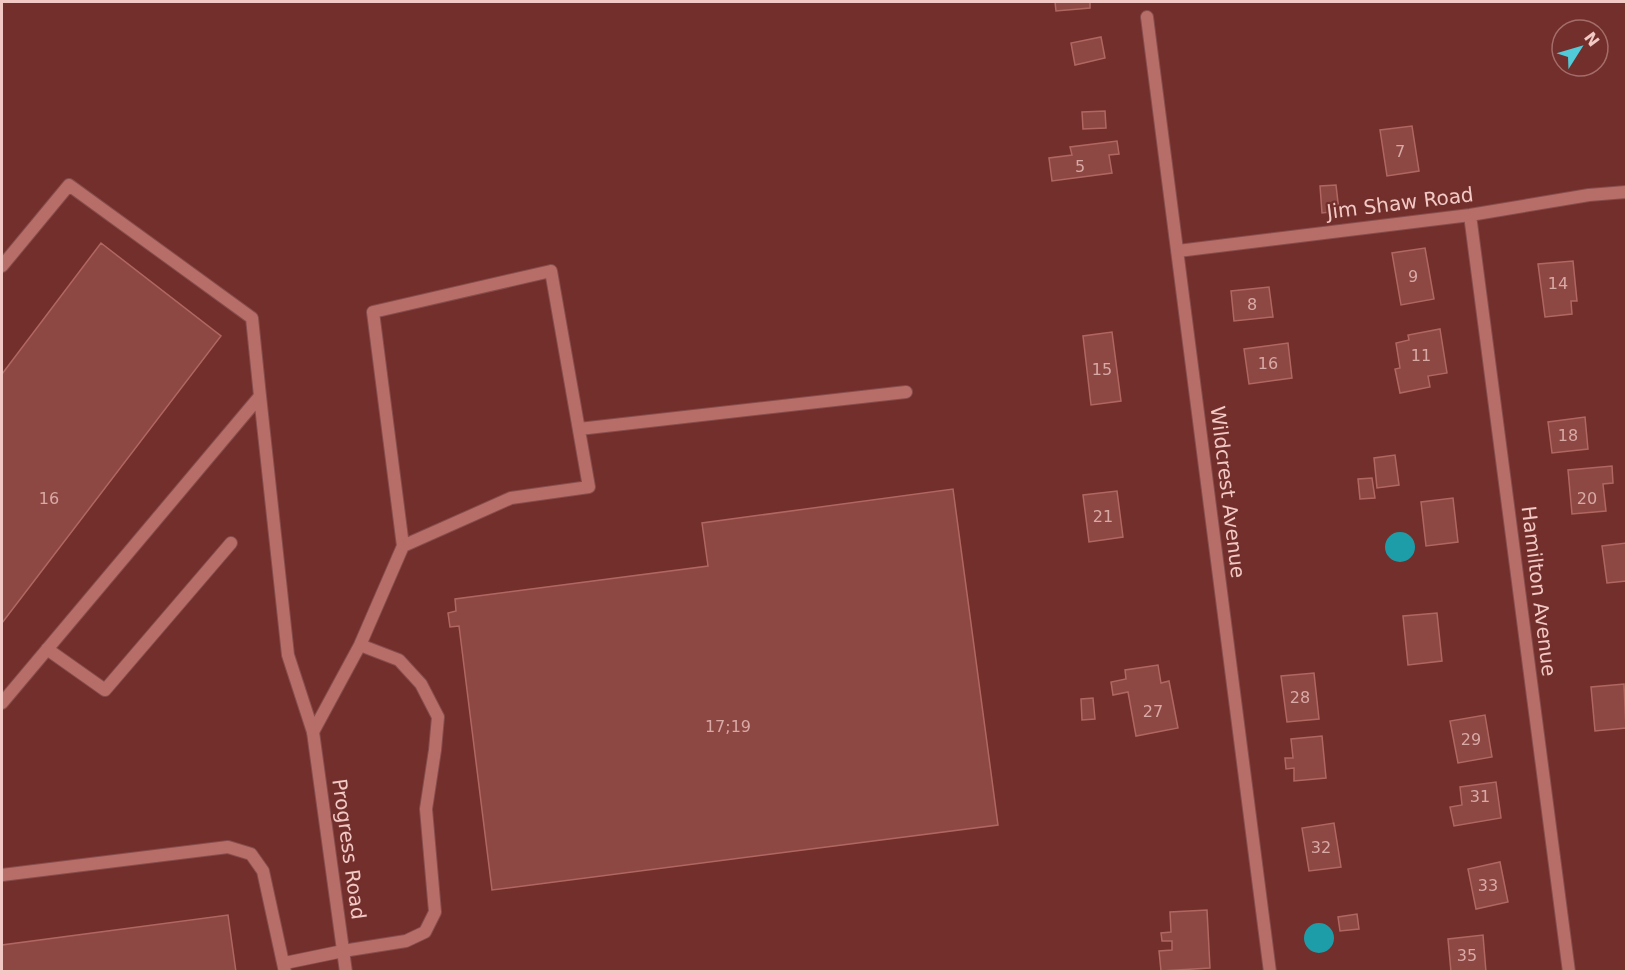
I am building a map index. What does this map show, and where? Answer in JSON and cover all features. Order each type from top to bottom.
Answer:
[{"type":"street","name":"Wildcrest Avenue","points":[[1147,17],[1270,972]]},
{"type":"street","name":"Progress Road","points":[[2,266],[69,185],[252,318],[288,655],[313,732],[346,972]]},
{"type":"street","name":"Jim Shaw Road","points":[[1178,250],[1470,215],[1589,195],[1626,192]]},
{"type":"street","name":"Hamilton Avenue","points":[[1470,215],[1569,972]]},
{"type":"street","points":[[313,732],[360,645],[403,546],[374,312],[551,271],[590,487],[511,498],[403,546]]},
{"type":"street","points":[[579,429],[906,392]]},
{"type":"street","points":[[2,703],[260,396]]},
{"type":"street","points":[[47,649],[105,690],[231,543]]},
{"type":"street","points":[[2,875],[228,847],[251,854],[263,871],[285,967],[343,951],[406,941],[425,932],[435,912],[426,809],[438,717],[422,684],[399,660],[360,645]]},
{"type":"water","points":[[1400,532],[1406,533],[1414,541],[1414,553],[1406,561],[1400,562],[1394,561],[1386,553],[1385,547],[1386,541],[1394,533]]},
{"type":"water","points":[[1319,923],[1329,928],[1334,938],[1329,948],[1319,953],[1309,948],[1304,938],[1309,928]]},
{"type":"building","points":[[1055,2],[1090,2],[1090,8],[1056,11]]},
{"type":"building","points":[[1101,37],[1105,58],[1075,65],[1071,43]]},
{"type":"building","points":[[1105,111],[1106,128],[1083,129],[1082,112]]},
{"type":"building","points":[[1412,126],[1419,171],[1387,176],[1380,130]]},
{"type":"building","points":[[1117,141],[1119,154],[1109,155],[1112,173],[1052,181],[1049,158],[1072,155],[1070,147]]},
{"type":"building","points":[[1336,185],[1339,211],[1322,213],[1320,186]]},
{"type":"building","points":[[101,243],[221,336],[2,623],[2,374]]},
{"type":"building","points":[[1425,248],[1434,299],[1401,305],[1392,253]]},
{"type":"building","points":[[1573,261],[1577,301],[1571,301],[1572,314],[1545,317],[1538,264]]},
{"type":"building","points":[[1269,287],[1273,317],[1234,321],[1231,291]]},
{"type":"building","points":[[1440,329],[1447,373],[1428,376],[1430,387],[1400,393],[1395,369],[1400,368],[1396,343],[1409,340],[1408,335]]},
{"type":"building","points":[[1112,332],[1121,401],[1091,405],[1083,336]]},
{"type":"building","points":[[1288,343],[1292,378],[1249,384],[1244,349]]},
{"type":"building","points":[[1585,417],[1588,449],[1552,453],[1548,422]]},
{"type":"building","points":[[1395,455],[1399,485],[1377,488],[1374,458]]},
{"type":"building","points":[[1612,466],[1613,483],[1603,484],[1606,511],[1572,514],[1568,470]]},
{"type":"building","points":[[1372,478],[1375,498],[1360,499],[1358,479]]},
{"type":"building","points":[[953,489],[998,825],[492,890],[459,626],[450,627],[448,613],[456,611],[455,599],[708,566],[702,523]]},
{"type":"building","points":[[1117,491],[1123,537],[1089,542],[1083,495]]},
{"type":"building","points":[[1453,498],[1458,542],[1426,546],[1421,502]]},
{"type":"building","points":[[1626,543],[1626,581],[1607,583],[1602,546]]},
{"type":"building","points":[[1437,613],[1442,661],[1408,665],[1403,616]]},
{"type":"building","points":[[1158,665],[1161,683],[1169,681],[1178,728],[1136,736],[1128,692],[1113,695],[1111,682],[1126,679],[1125,670]]},
{"type":"building","points":[[1314,673],[1319,719],[1287,722],[1281,676]]},
{"type":"building","points":[[1624,684],[1626,728],[1595,731],[1591,687]]},
{"type":"building","points":[[1093,698],[1095,719],[1082,720],[1081,699]]},
{"type":"building","points":[[1485,715],[1492,757],[1458,763],[1450,721]]},
{"type":"building","points":[[1322,736],[1326,778],[1294,781],[1294,768],[1286,769],[1285,758],[1293,758],[1291,739]]},
{"type":"building","points":[[1496,782],[1501,818],[1454,826],[1450,807],[1462,805],[1460,787]]},
{"type":"building","points":[[1334,823],[1341,867],[1309,871],[1302,828]]},
{"type":"building","points":[[1500,862],[1508,902],[1476,909],[1468,869]]},
{"type":"building","points":[[1207,910],[1210,968],[1161,971],[1159,951],[1172,950],[1172,941],[1162,941],[1161,933],[1171,932],[1170,912]]},
{"type":"building","points":[[1357,914],[1359,929],[1340,931],[1338,917]]},
{"type":"building","points":[[228,915],[236,972],[2,972],[2,945]]},
{"type":"building","points":[[1483,935],[1486,972],[1451,972],[1448,939]]}]
